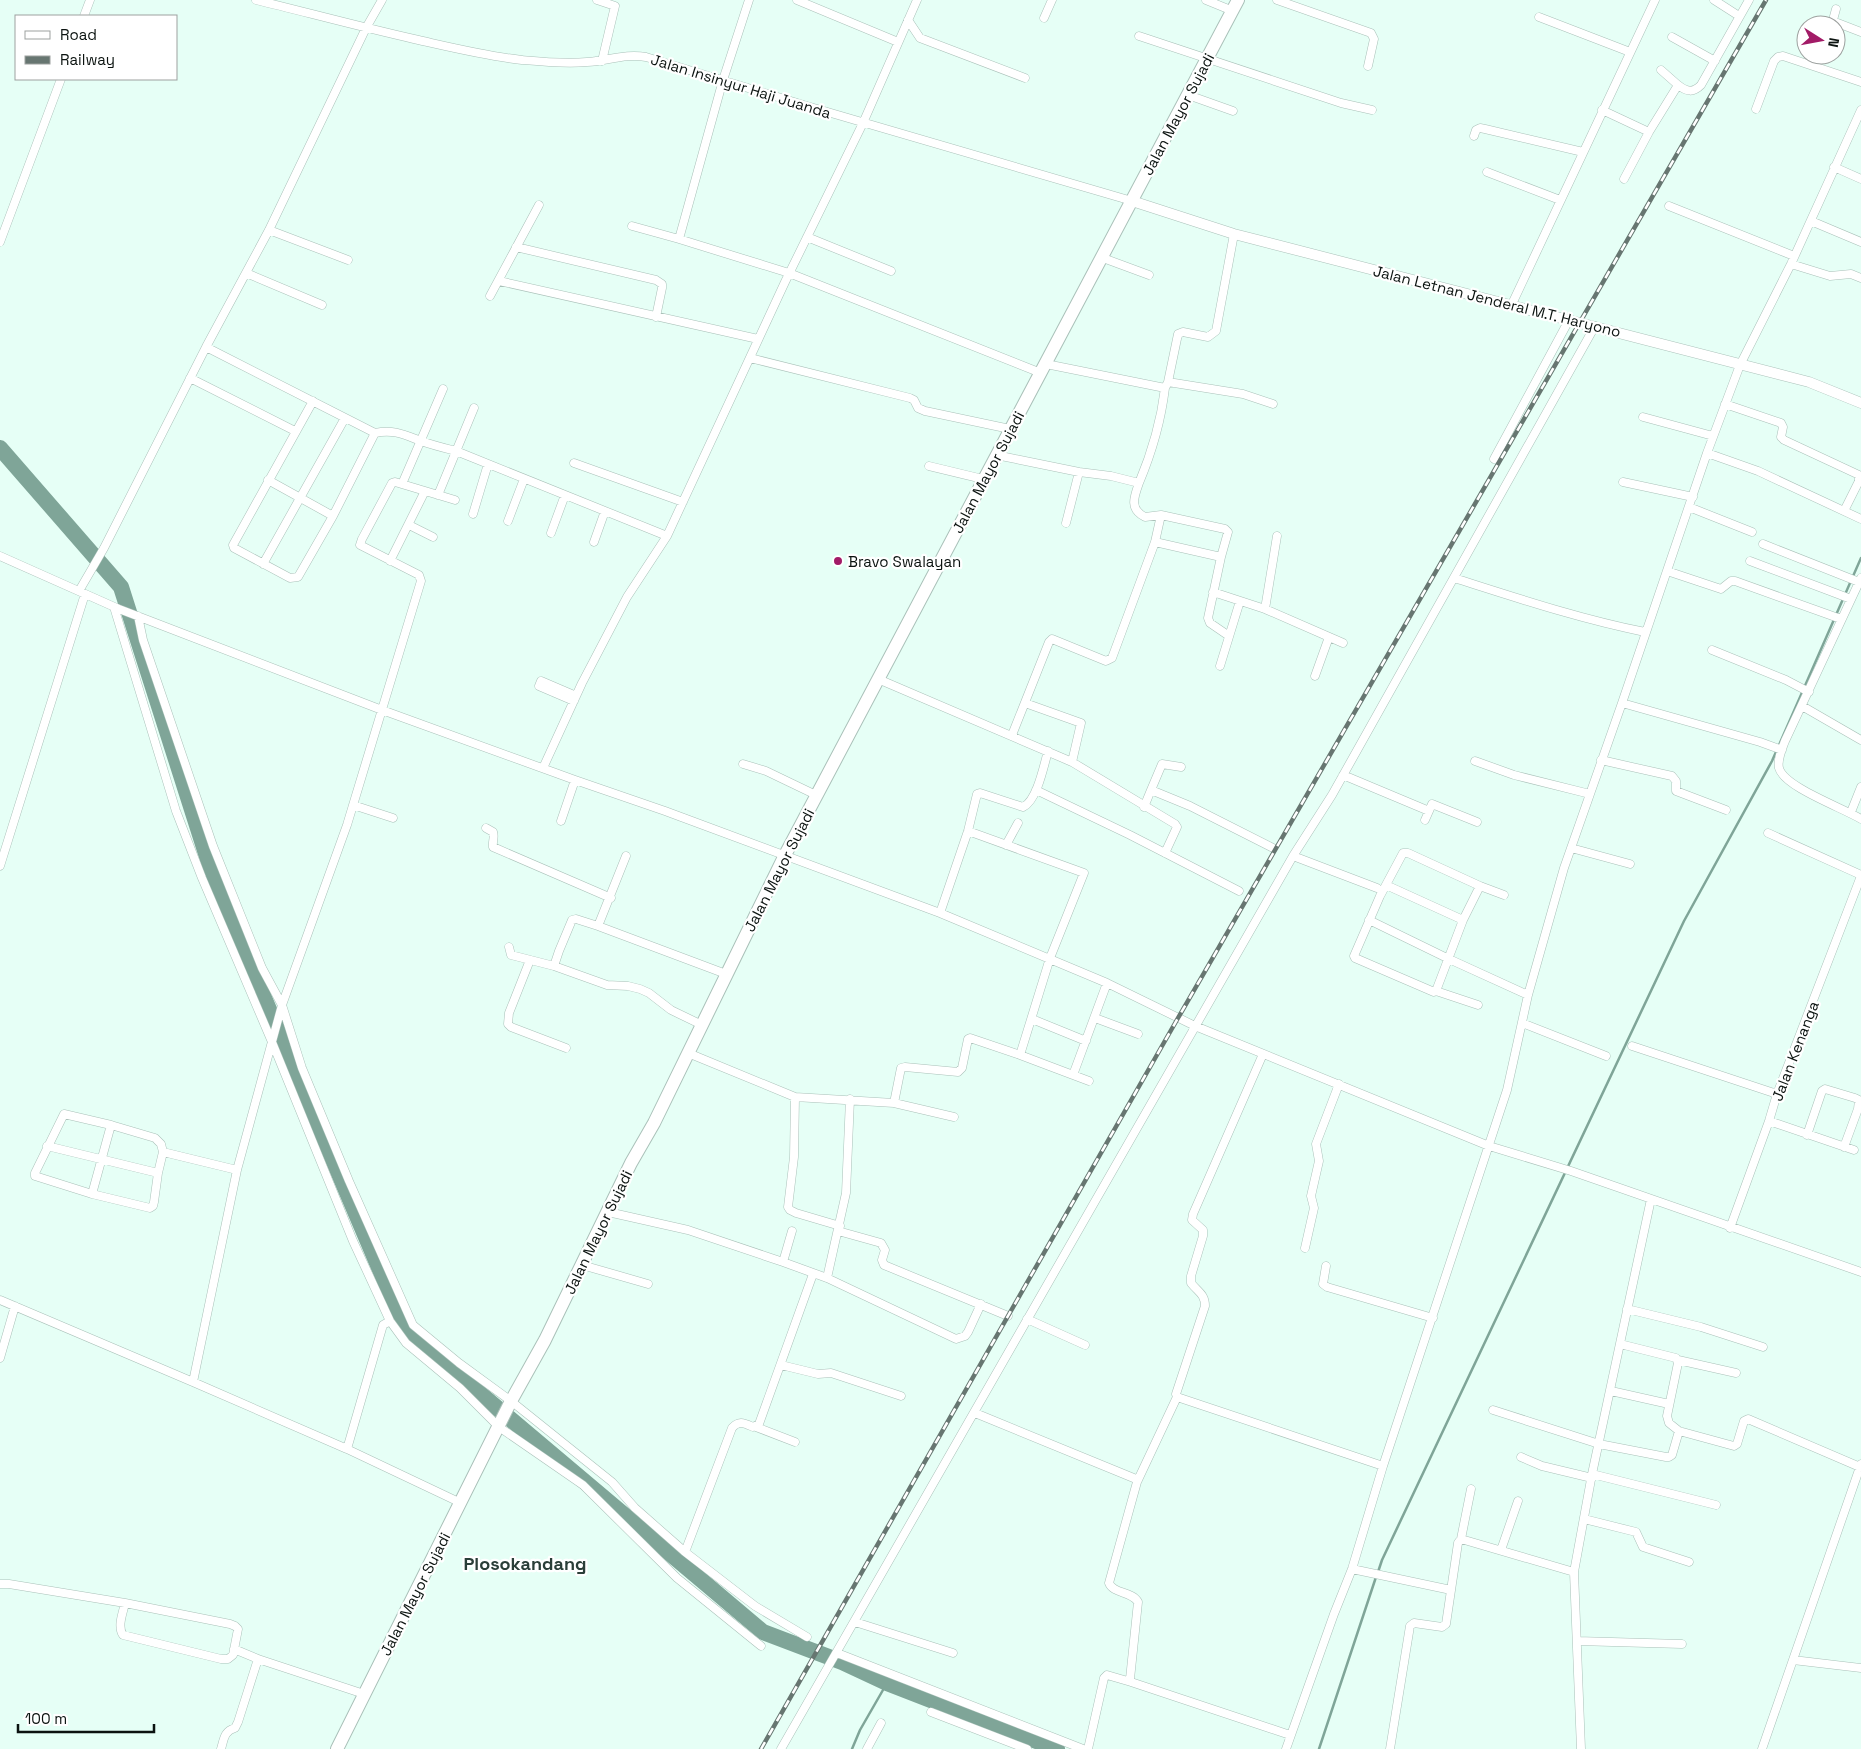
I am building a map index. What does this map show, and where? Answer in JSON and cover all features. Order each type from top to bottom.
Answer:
[{"type":"highway","name":"Jalan Mayor Sujadi","points":[[337,1749],[510,1403],[545,1340],[688,1054],[785,854],[1235,5]]},
{"type":"main road","name":"Jalan Letnan Jenderal M.T. Haryono","points":[[1132,201],[1234,234],[1512,304],[1809,382],[1861,403]]},
{"type":"street","points":[[84,15],[90,0]]},
{"type":"street","name":"Jalan Insinyur Haji Juanda","points":[[257,0],[366,28],[498,57],[548,62],[602,61],[622,56],[641,56],[1132,201]]},
{"type":"street","points":[[0,866],[82,593],[92,567],[104,548],[206,347],[269,230],[366,28],[382,0]]},
{"type":"street","points":[[597,0],[608,2],[615,6],[602,61]]},
{"type":"street","points":[[679,239],[723,80],[749,0]]},
{"type":"street","points":[[797,0],[898,42]]},
{"type":"street","points":[[543,768],[575,698],[627,597],[667,536],[789,273],[863,123],[917,0]]},
{"type":"street","points":[[1044,18],[1052,0]]},
{"type":"street","points":[[1206,0],[1235,5]]},
{"type":"street","points":[[1277,0],[1371,33],[1374,38],[1368,66]]},
{"type":"street","points":[[1512,304],[1655,0]]},
{"type":"street","points":[[1714,0],[1739,16]]},
{"type":"street","points":[[1661,70],[1684,89],[1694,91],[1702,85],[1749,0]]},
{"type":"street","points":[[1836,9],[1833,20],[1835,22],[1861,32]]},
{"type":"street","points":[[1539,17],[1630,52]]},
{"type":"street","points":[[908,20],[920,38],[1025,78]]},
{"type":"street","points":[[1139,36],[1341,103],[1372,110]]},
{"type":"street","points":[[1672,37],[1715,61]]},
{"type":"street","points":[[1756,109],[1774,61],[1778,57],[1783,56],[1861,82]]},
{"type":"street","points":[[0,242],[61,80]]},
{"type":"street","points":[[1624,179],[1649,132],[1678,85]]},
{"type":"street","points":[[1188,95],[1233,111]]},
{"type":"street","points":[[1602,110],[1649,132]]},
{"type":"street","points":[[1286,1749],[1352,1569],[1383,1466],[1507,1090],[1528,995],[1571,848],[1707,453],[1740,365],[1811,221],[1834,167],[1858,123],[1861,110]]},
{"type":"street","points":[[1474,136],[1476,130],[1480,128],[1582,152]]},
{"type":"street","points":[[1834,167],[1861,179]]},
{"type":"street","points":[[1487,172],[1560,200]]},
{"type":"street","points":[[490,296],[539,205]]},
{"type":"street","points":[[1669,206],[1830,276],[1851,274],[1861,278]]},
{"type":"street","points":[[1811,221],[1861,242]]},
{"type":"street","points":[[632,226],[789,273],[1043,369],[1243,394],[1273,404]]},
{"type":"street","points":[[269,230],[348,260]]},
{"type":"street","points":[[1229,636],[1210,623],[1208,618],[1227,530],[1161,515],[1145,516],[1134,508],[1132,501],[1158,432],[1166,385],[1178,334],[1183,332],[1208,336],[1216,331],[1234,234]]},
{"type":"street","points":[[807,237],[890,271]]},
{"type":"street","points":[[516,247],[656,280],[662,284],[656,317]]},
{"type":"street","points":[[1102,258],[1149,275]]},
{"type":"street","points":[[246,273],[322,305]]},
{"type":"street","points":[[499,281],[758,339]]},
{"type":"street","points":[[1494,459],[1569,320]]},
{"type":"street","points":[[782,1749],[1195,1026],[1293,856],[1343,775],[1595,326]]},
{"type":"street","points":[[206,347],[375,433],[393,431],[403,433],[456,451],[667,536]]},
{"type":"street","points":[[750,358],[910,398],[914,400],[918,408],[925,411],[1010,428]]},
{"type":"street","points":[[190,378],[295,431]]},
{"type":"street","points":[[402,484],[443,389]]},
{"type":"street","points":[[313,401],[268,480],[233,547],[290,578],[298,577],[334,516],[375,433]]},
{"type":"street","points":[[1725,404],[1781,424],[1783,427],[1781,437],[1784,440],[1859,475],[1859,481],[1844,511]]},
{"type":"street","points":[[438,495],[474,408]]},
{"type":"street","points":[[1643,417],[1714,436]]},
{"type":"street","points":[[263,564],[345,418]]},
{"type":"street","points":[[1707,453],[1758,471],[1861,519]]},
{"type":"street","points":[[996,455],[1139,483]]},
{"type":"street","points":[[574,463],[682,502]]},
{"type":"street","points":[[473,514],[488,464]]},
{"type":"street","points":[[929,466],[983,479]]},
{"type":"street","points":[[1066,523],[1079,472]]},
{"type":"street","points":[[508,521],[524,479]]},
{"type":"street","points":[[268,480],[334,516]]},
{"type":"street","points":[[1623,482],[1692,497]]},
{"type":"street","points":[[193,1382],[237,1170],[281,1008],[353,805],[421,581],[419,575],[360,544],[392,483],[402,484],[455,500]]},
{"type":"street","points":[[390,561],[425,491]]},
{"type":"street","points":[[551,533],[565,495]]},
{"type":"street","points":[[1689,507],[1752,532]]},
{"type":"street","points":[[594,542],[606,511]]},
{"type":"street","points":[[1012,735],[1049,642],[1052,639],[1106,661],[1112,658],[1155,542],[1161,515]]},
{"type":"street","points":[[409,525],[433,537]]},
{"type":"street","points":[[1265,608],[1277,536]]},
{"type":"street","points":[[1155,542],[1221,557]]},
{"type":"street","points":[[1763,544],[1858,580],[1836,617],[1809,692],[1778,749],[1779,767],[1784,776],[1795,786],[1861,819]]},
{"type":"street","points":[[0,556],[117,608],[382,710],[785,854],[940,913],[1107,983],[1195,1026],[1489,1146],[1567,1170],[1861,1272]]},
{"type":"street","points":[[1750,561],[1848,598]]},
{"type":"street","points":[[1667,571],[1721,589],[1731,581],[1734,581],[1836,617]]},
{"type":"street","points":[[1454,578],[1602,624],[1645,632]]},
{"type":"street","points":[[1213,592],[1265,608],[1343,643]]},
{"type":"street","points":[[1220,666],[1240,601]]},
{"type":"street","points":[[117,608],[176,811],[202,878],[272,1040],[353,1241],[390,1320],[406,1343],[460,1388],[500,1425],[583,1485],[677,1578],[761,1646]]},
{"type":"street","points":[[137,615],[143,640],[213,846],[262,968],[281,1008],[302,1068],[349,1181],[413,1324],[459,1363],[612,1482],[635,1508],[685,1552],[755,1606],[807,1637]]},
{"type":"street","points":[[1315,676],[1329,637]]},
{"type":"street","points":[[1712,650],[1786,680],[1809,692]]},
{"type":"street","points":[[878,679],[1072,762],[1175,824],[1177,827],[1166,853]]},
{"type":"street","points":[[1025,703],[1081,723],[1072,762]]},
{"type":"street","points":[[1622,703],[1778,749]]},
{"type":"street","points":[[1802,706],[1861,740]]},
{"type":"street","points":[[940,913],[968,831],[977,794],[980,793],[1023,807],[1030,802],[1036,790],[1048,751]]},
{"type":"street","points":[[1601,760],[1672,776],[1675,778],[1676,791],[1726,810]]},
{"type":"street","points":[[1475,761],[1514,774],[1590,794]]},
{"type":"street","points":[[743,764],[766,772],[816,795]]},
{"type":"street","points":[[1144,807],[1162,764],[1181,767]]},
{"type":"street","points":[[1343,775],[1429,811]]},
{"type":"street","points":[[561,821],[575,780]]},
{"type":"street","points":[[1850,812],[1861,787]]},
{"type":"street","points":[[1036,790],[1166,853],[1239,891]]},
{"type":"street","points":[[1151,790],[1190,806],[1273,848]]},
{"type":"street","points":[[1425,820],[1432,804],[1477,822]]},
{"type":"street","points":[[353,805],[393,818]]},
{"type":"street","points":[[1006,845],[1018,823]]},
{"type":"street","points":[[486,828],[493,832],[493,847],[610,898]]},
{"type":"street","points":[[968,831],[1084,873],[1050,958],[1020,1055]]},
{"type":"street","points":[[1768,833],[1861,875]]},
{"type":"street","points":[[1571,848],[1630,864]]},
{"type":"street","points":[[1478,1005],[1436,991],[1434,992],[1355,958],[1354,954],[1401,854],[1405,852],[1504,895]]},
{"type":"street","points":[[598,926],[626,856]]},
{"type":"street","points":[[1293,856],[1377,888]]},
{"type":"street","name":"Jalan Kenanga","points":[[1730,1228],[1777,1094],[1861,875]]},
{"type":"street","points":[[1386,885],[1463,920]]},
{"type":"street","points":[[1436,991],[1463,920],[1480,886]]},
{"type":"street","points":[[554,966],[571,922],[576,919],[726,974]]},
{"type":"street","points":[[1369,920],[1528,995]]},
{"type":"street","points":[[509,947],[511,955],[554,966],[607,985],[628,986],[640,989],[649,993],[671,1010],[702,1025]]},
{"type":"street","points":[[530,960],[509,1013],[508,1024],[511,1027],[566,1048]]},
{"type":"street","points":[[1073,1075],[1107,983]]},
{"type":"street","points":[[1095,1018],[1138,1034]]},
{"type":"street","points":[[1032,1019],[1086,1041]]},
{"type":"street","points":[[1522,1023],[1606,1056]]},
{"type":"street","points":[[894,1103],[901,1068],[958,1072],[962,1068],[968,1039],[970,1038],[1089,1081]]},
{"type":"street","points":[[1632,1046],[1777,1094]]},
{"type":"street","points":[[688,1054],[795,1096],[894,1103],[954,1117]]},
{"type":"street","points":[[1131,1682],[1138,1602],[1134,1597],[1111,1588],[1109,1583],[1137,1482],[1177,1397],[1176,1394],[1205,1306],[1205,1299],[1202,1293],[1191,1284],[1191,1276],[1203,1236],[1203,1230],[1194,1224],[1192,1220],[1193,1214],[1263,1054]]},
{"type":"street","points":[[1305,1248],[1314,1208],[1311,1196],[1318,1161],[1316,1144],[1339,1084]]},
{"type":"street","points":[[1807,1135],[1822,1090],[1825,1089],[1855,1098],[1859,1100],[1858,1109],[1844,1147]]},
{"type":"street","points":[[795,1096],[794,1157],[788,1207],[790,1210],[796,1214],[880,1243],[885,1250],[882,1260],[884,1266],[1008,1316]]},
{"type":"street","points":[[827,1278],[846,1193],[850,1099]]},
{"type":"street","points":[[64,1114],[155,1138],[161,1144],[163,1152],[153,1206],[150,1208],[36,1178],[35,1173],[47,1146],[64,1114]]},
{"type":"street","points":[[1769,1120],[1854,1150]]},
{"type":"street","points":[[92,1194],[111,1125]]},
{"type":"street","points":[[47,1146],[158,1173]]},
{"type":"street","points":[[163,1152],[237,1170]]},
{"type":"street","points":[[1581,1749],[1574,1572],[1592,1476],[1651,1199]]},
{"type":"street","points":[[608,1212],[688,1230],[827,1278],[956,1339],[965,1336],[968,1332],[981,1304]]},
{"type":"street","points":[[783,1262],[792,1231]]},
{"type":"street","points":[[582,1265],[648,1284]]},
{"type":"street","points":[[1326,1266],[1323,1284],[1327,1287],[1432,1318]]},
{"type":"street","points":[[756,1427],[759,1424],[781,1365],[813,1274]]},
{"type":"street","points":[[0,1300],[346,1449],[461,1503]]},
{"type":"street","points":[[0,1358],[15,1306]]},
{"type":"street","points":[[1627,1310],[1701,1328],[1763,1347]]},
{"type":"street","points":[[346,1449],[383,1325],[390,1320]]},
{"type":"street","points":[[1027,1320],[1086,1346]]},
{"type":"street","points":[[1620,1344],[1736,1373]]},
{"type":"street","points":[[1678,1360],[1667,1416],[1669,1423],[1680,1431],[1734,1446],[1737,1444],[1744,1421],[1748,1419],[1860,1466],[1857,1488],[1762,1749]]},
{"type":"street","points":[[781,1365],[818,1374],[825,1372],[835,1374],[902,1396]]},
{"type":"street","points":[[1611,1391],[1669,1404]]},
{"type":"street","points":[[1177,1397],[1383,1466]]},
{"type":"street","points":[[1493,1410],[1599,1444],[1669,1457],[1672,1455],[1680,1431]]},
{"type":"street","points":[[975,1413],[1133,1478],[1137,1482]]},
{"type":"street","points":[[685,1552],[732,1428],[736,1423],[740,1422],[756,1427],[795,1442]]},
{"type":"street","points":[[1521,1457],[1542,1466],[1716,1505]]},
{"type":"street","points":[[1390,1749],[1410,1626],[1414,1623],[1442,1627],[1446,1624],[1460,1539],[1471,1489]]},
{"type":"street","points":[[1500,1550],[1518,1501]]},
{"type":"street","points":[[1584,1519],[1636,1532],[1643,1547],[1689,1562]]},
{"type":"street","points":[[1460,1539],[1574,1572]]},
{"type":"street","points":[[1352,1569],[1451,1590]]},
{"type":"street","points":[[0,1584],[125,1603],[235,1626],[238,1634],[231,1658],[221,1659],[124,1635],[120,1630],[125,1603]]},
{"type":"street","points":[[855,1622],[953,1652]]},
{"type":"street","points":[[1577,1641],[1682,1644]]},
{"type":"street","points":[[234,1649],[258,1659],[364,1694]]},
{"type":"street","points":[[836,1654],[1083,1749]]},
{"type":"street","points":[[221,1749],[228,1730],[235,1728],[238,1722],[258,1659]]},
{"type":"street","points":[[1793,1660],[1861,1668]]},
{"type":"street","points":[[1088,1749],[1104,1678],[1107,1675],[1290,1735]]},
{"type":"street","points":[[931,1712],[1027,1749]]},
{"type":"street","points":[[867,1749],[881,1723]]},
{"type":"waterway","points":[[0,448],[121,587],[216,885],[406,1331],[763,1632],[842,1662],[887,1683],[1057,1749]]},
{"type":"waterway","points":[[1378,1572],[1684,921],[1772,761],[1861,558]]},
{"type":"waterway","points":[[1319,1749],[1376,1577]]},
{"type":"waterway","points":[[852,1749],[860,1730],[887,1683]]},
{"type":"railway","points":[[761,1749],[1178,1018],[1766,0]]},
{"type":"place","name":"Bravo Swalayan","points":[[838,561]]},
{"type":"district","name":"Plosokandang","points":[[525,1563]]}]
